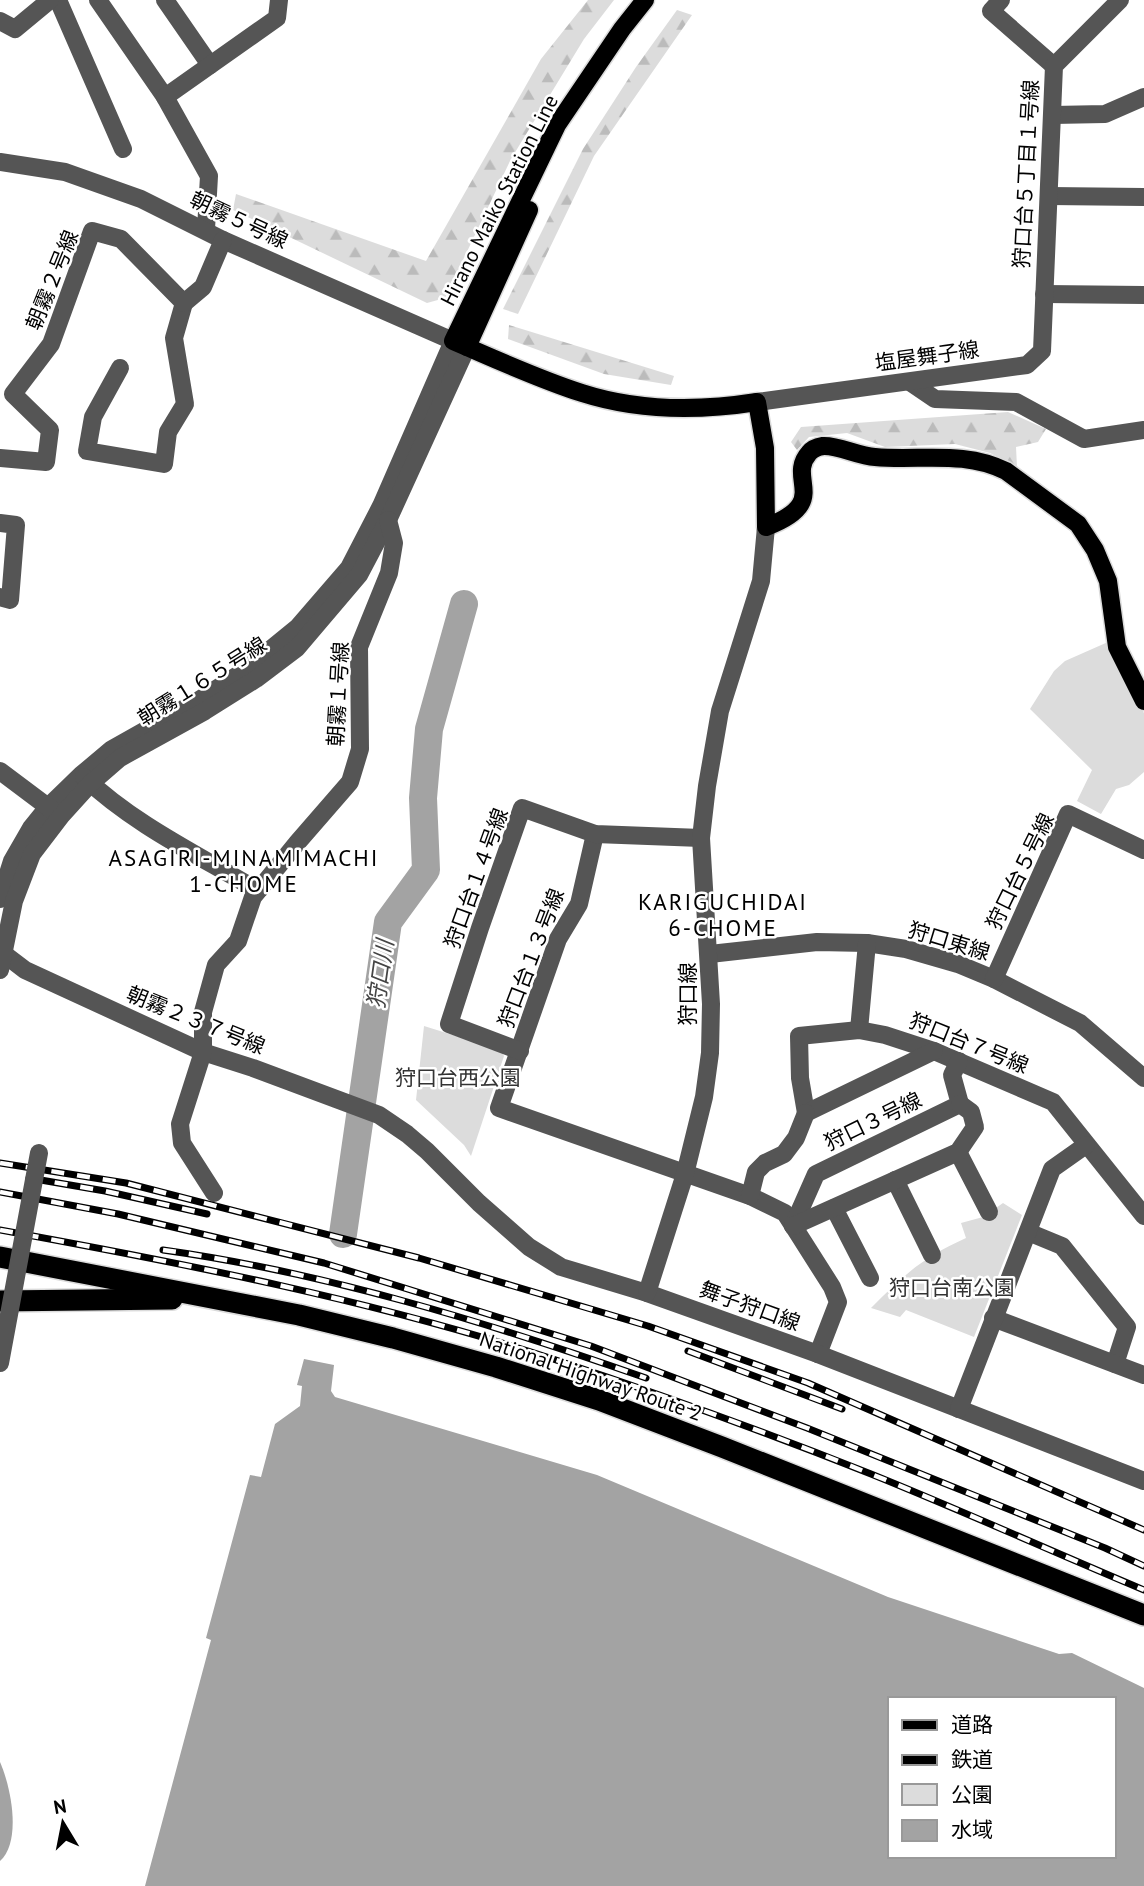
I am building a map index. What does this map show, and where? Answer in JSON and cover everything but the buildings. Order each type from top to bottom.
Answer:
[{"type":"highway","name":"National Highway Route 2","points":[[2,1259],[299,1315],[393,1338],[599,1400],[1144,1615]]},
{"type":"highway","points":[[0,1301],[164,1300],[198,1295]]},
{"type":"main road","name":"Hirano Maiko Station Line","points":[[460,344],[557,125],[622,29],[645,0]]},
{"type":"main road","name":"Hirano Maiko Station Line","points":[[460,344],[566,129],[623,44],[659,0]]},
{"type":"main road","points":[[460,344],[584,393],[626,403],[698,408],[757,402],[765,448],[766,527],[788,519],[797,510],[804,492],[804,461],[817,447],[831,447],[874,457],[944,456],[993,464],[1018,478],[1078,524],[1095,550],[1108,581],[1117,647],[1144,701]]},
{"type":"street","points":[[0,21],[15,29],[50,0]]},
{"type":"street","points":[[58,0],[123,149]]},
{"type":"street","points":[[98,0],[165,97],[209,176],[206,229]]},
{"type":"street","points":[[165,0],[210,65]]},
{"type":"street","points":[[165,97],[277,18],[279,0]]},
{"type":"street","points":[[1002,0],[991,11],[1054,66]]},
{"type":"street","name":"狩口台５丁目１号線","points":[[1044,294],[1054,66],[1120,0]]},
{"type":"street","points":[[1053,115],[1105,114],[1144,97]]},
{"type":"street","name":"朝霧５号線","points":[[0,162],[65,172],[141,199],[206,229],[223,240],[460,344]]},
{"type":"street","points":[[1049,196],[1144,197]]},
{"type":"street","name":"朝霧２号線","points":[[0,458],[46,462],[50,430],[13,394],[51,344],[92,231],[121,240],[138,254],[184,303]]},
{"type":"street","points":[[120,368],[93,417],[87,451],[164,464],[168,432],[186,404],[174,338],[184,303],[203,287],[223,240]]},
{"type":"street","points":[[1044,294],[1144,295]]},
{"type":"street","name":"塩屋舞子線","points":[[757,402],[1027,365],[1042,351],[1044,294]]},
{"type":"street","name":"朝霧１６５号線","points":[[86,779],[256,679],[296,648],[359,575],[388,520],[460,344]]},
{"type":"street","name":"朝霧１６５号線","points":[[0,899],[12,861],[31,828],[54,811],[112,748],[199,700],[244,671],[298,627],[349,568],[460,344]]},
{"type":"street","points":[[910,382],[935,399],[1016,402],[1084,439],[1144,429]]},
{"type":"street","name":"朝霧１号線","points":[[214,1193],[181,1143],[180,1124],[202,1052],[203,1012],[216,965],[238,941],[253,897],[350,782],[360,749],[359,647],[389,573],[394,543],[388,520]]},
{"type":"street","points":[[0,523],[16,525],[10,600],[0,597]]},
{"type":"street","name":"狩口線","points":[[647,1293],[685,1174],[704,1097],[710,1053],[710,954],[701,838],[720,711],[761,581],[766,527]]},
{"type":"street","points":[[0,771],[54,811]]},
{"type":"street","points":[[86,779],[158,832],[244,883],[260,889]]},
{"type":"street","name":"狩口台１４号線","points":[[520,1051],[449,1024],[522,808],[595,834],[701,838]]},
{"type":"street","name":"朝霧１６５号線","points":[[1,958],[14,901],[32,854],[54,811]]},
{"type":"street","name":"狩口台５号線","points":[[994,979],[1068,814],[1144,850]]},
{"type":"street","name":"狩口台１３号線","points":[[595,834],[579,904],[558,939],[499,1108],[685,1174]]},
{"type":"street","name":"狩口東線","points":[[710,954],[817,942],[867,943],[906,949],[958,964],[994,979],[1080,1023],[1144,1077]]},
{"type":"street","points":[[859,1030],[867,943]]},
{"type":"street","name":"朝霧２３７号線","points":[[1,958],[202,1052],[379,1115]]},
{"type":"street","name":"狩口台７号線","points":[[806,1113],[800,1078],[799,1036],[859,1030],[934,1051],[1053,1102],[1144,1216]]},
{"type":"street","points":[[806,1113],[934,1051]]},
{"type":"street","points":[[793,1226],[958,1152],[975,1127],[971,1112],[960,1104],[952,1075],[959,1061]]},
{"type":"street","name":"狩口３号線","points":[[793,1226],[816,1174],[960,1104]]},
{"type":"street","name":"狩口３号線","points":[[750,1196],[756,1172],[765,1163],[784,1154],[796,1138],[806,1113]]},
{"type":"street","name":"舞子狩口線","points":[[379,1115],[427,1151],[479,1203],[529,1247],[561,1267],[647,1293],[818,1354],[1144,1480]]},
{"type":"street","points":[[960,1409],[1052,1169],[1086,1145]]},
{"type":"street","points":[[958,1152],[989,1212]]},
{"type":"street","points":[[0,1363],[39,1153]]},
{"type":"street","points":[[685,1174],[750,1196],[785,1213],[838,1301],[818,1354]]},
{"type":"street","points":[[895,1180],[932,1255]]},
{"type":"street","points":[[834,1208],[870,1278]]},
{"type":"street","points":[[1028,1231],[1062,1246],[1127,1327],[1115,1364]]},
{"type":"street","points":[[993,1318],[1144,1375]]},
{"type":"green space","points":[[588,0],[614,0],[584,39],[511,159],[445,298],[427,303],[233,210],[236,194],[426,261],[541,59]]},
{"type":"green space","points":[[677,10],[692,15],[594,156],[518,314],[503,309],[583,149]]},
{"type":"green space","points":[[509,325],[674,376],[671,385],[604,374],[508,339]]},
{"type":"green space","points":[[1008,412],[1046,429],[1038,442],[1016,447],[1017,467],[990,453],[955,444],[885,447],[847,433],[809,437],[797,450],[791,442],[801,427]]},
{"type":"green space","points":[[1108,642],[1113,658],[1144,713],[1144,772],[1129,785],[1116,789],[1101,814],[1077,801],[1092,770],[1030,709],[1054,671],[1065,661]]},
{"type":"green space","name":"狩口台西公園","points":[[424,1026],[501,1050],[504,1056],[471,1156],[464,1145],[416,1100]]},
{"type":"green space","name":"狩口台南公園","points":[[1003,1203],[1022,1215],[974,1337],[906,1310],[900,1317],[871,1308],[915,1268],[966,1238],[961,1223],[983,1217]]},
{"type":"water","points":[[304,1359],[334,1365],[331,1391],[335,1397],[597,1475],[888,1597],[1059,1654],[1072,1653],[1144,1688],[1144,1886],[145,1886],[211,1640],[206,1638],[250,1475],[261,1477],[275,1424],[300,1406],[302,1386],[297,1385]]},
{"type":"water","points":[[0,1762],[11,1799],[13,1827],[7,1852],[0,1861]]},
{"type":"waterway","name":"狩口川","points":[[343,1234],[388,922],[426,870],[423,798],[429,729],[464,604]]},
{"type":"railway","points":[[0,1163],[126,1183],[419,1258],[648,1326],[808,1383],[1144,1530]]},
{"type":"railway","points":[[29,1178],[105,1191],[207,1214]]},
{"type":"railway","points":[[0,1192],[118,1214],[324,1263],[591,1346],[807,1428],[1144,1566]]},
{"type":"railway","points":[[0,1230],[209,1270],[348,1301],[553,1359],[832,1458],[1144,1590]]},
{"type":"railway","points":[[163,1250],[286,1272],[408,1302],[528,1338],[646,1378]]},
{"type":"railway","points":[[688,1351],[842,1409]]},
{"type":"district","name":"ASAGIRI-MINAMIMACHI 1-CHOME","points":[[244,870]]},
{"type":"district","name":"KARIGUCHIDAI 6-CHOME","points":[[723,914]]}]
